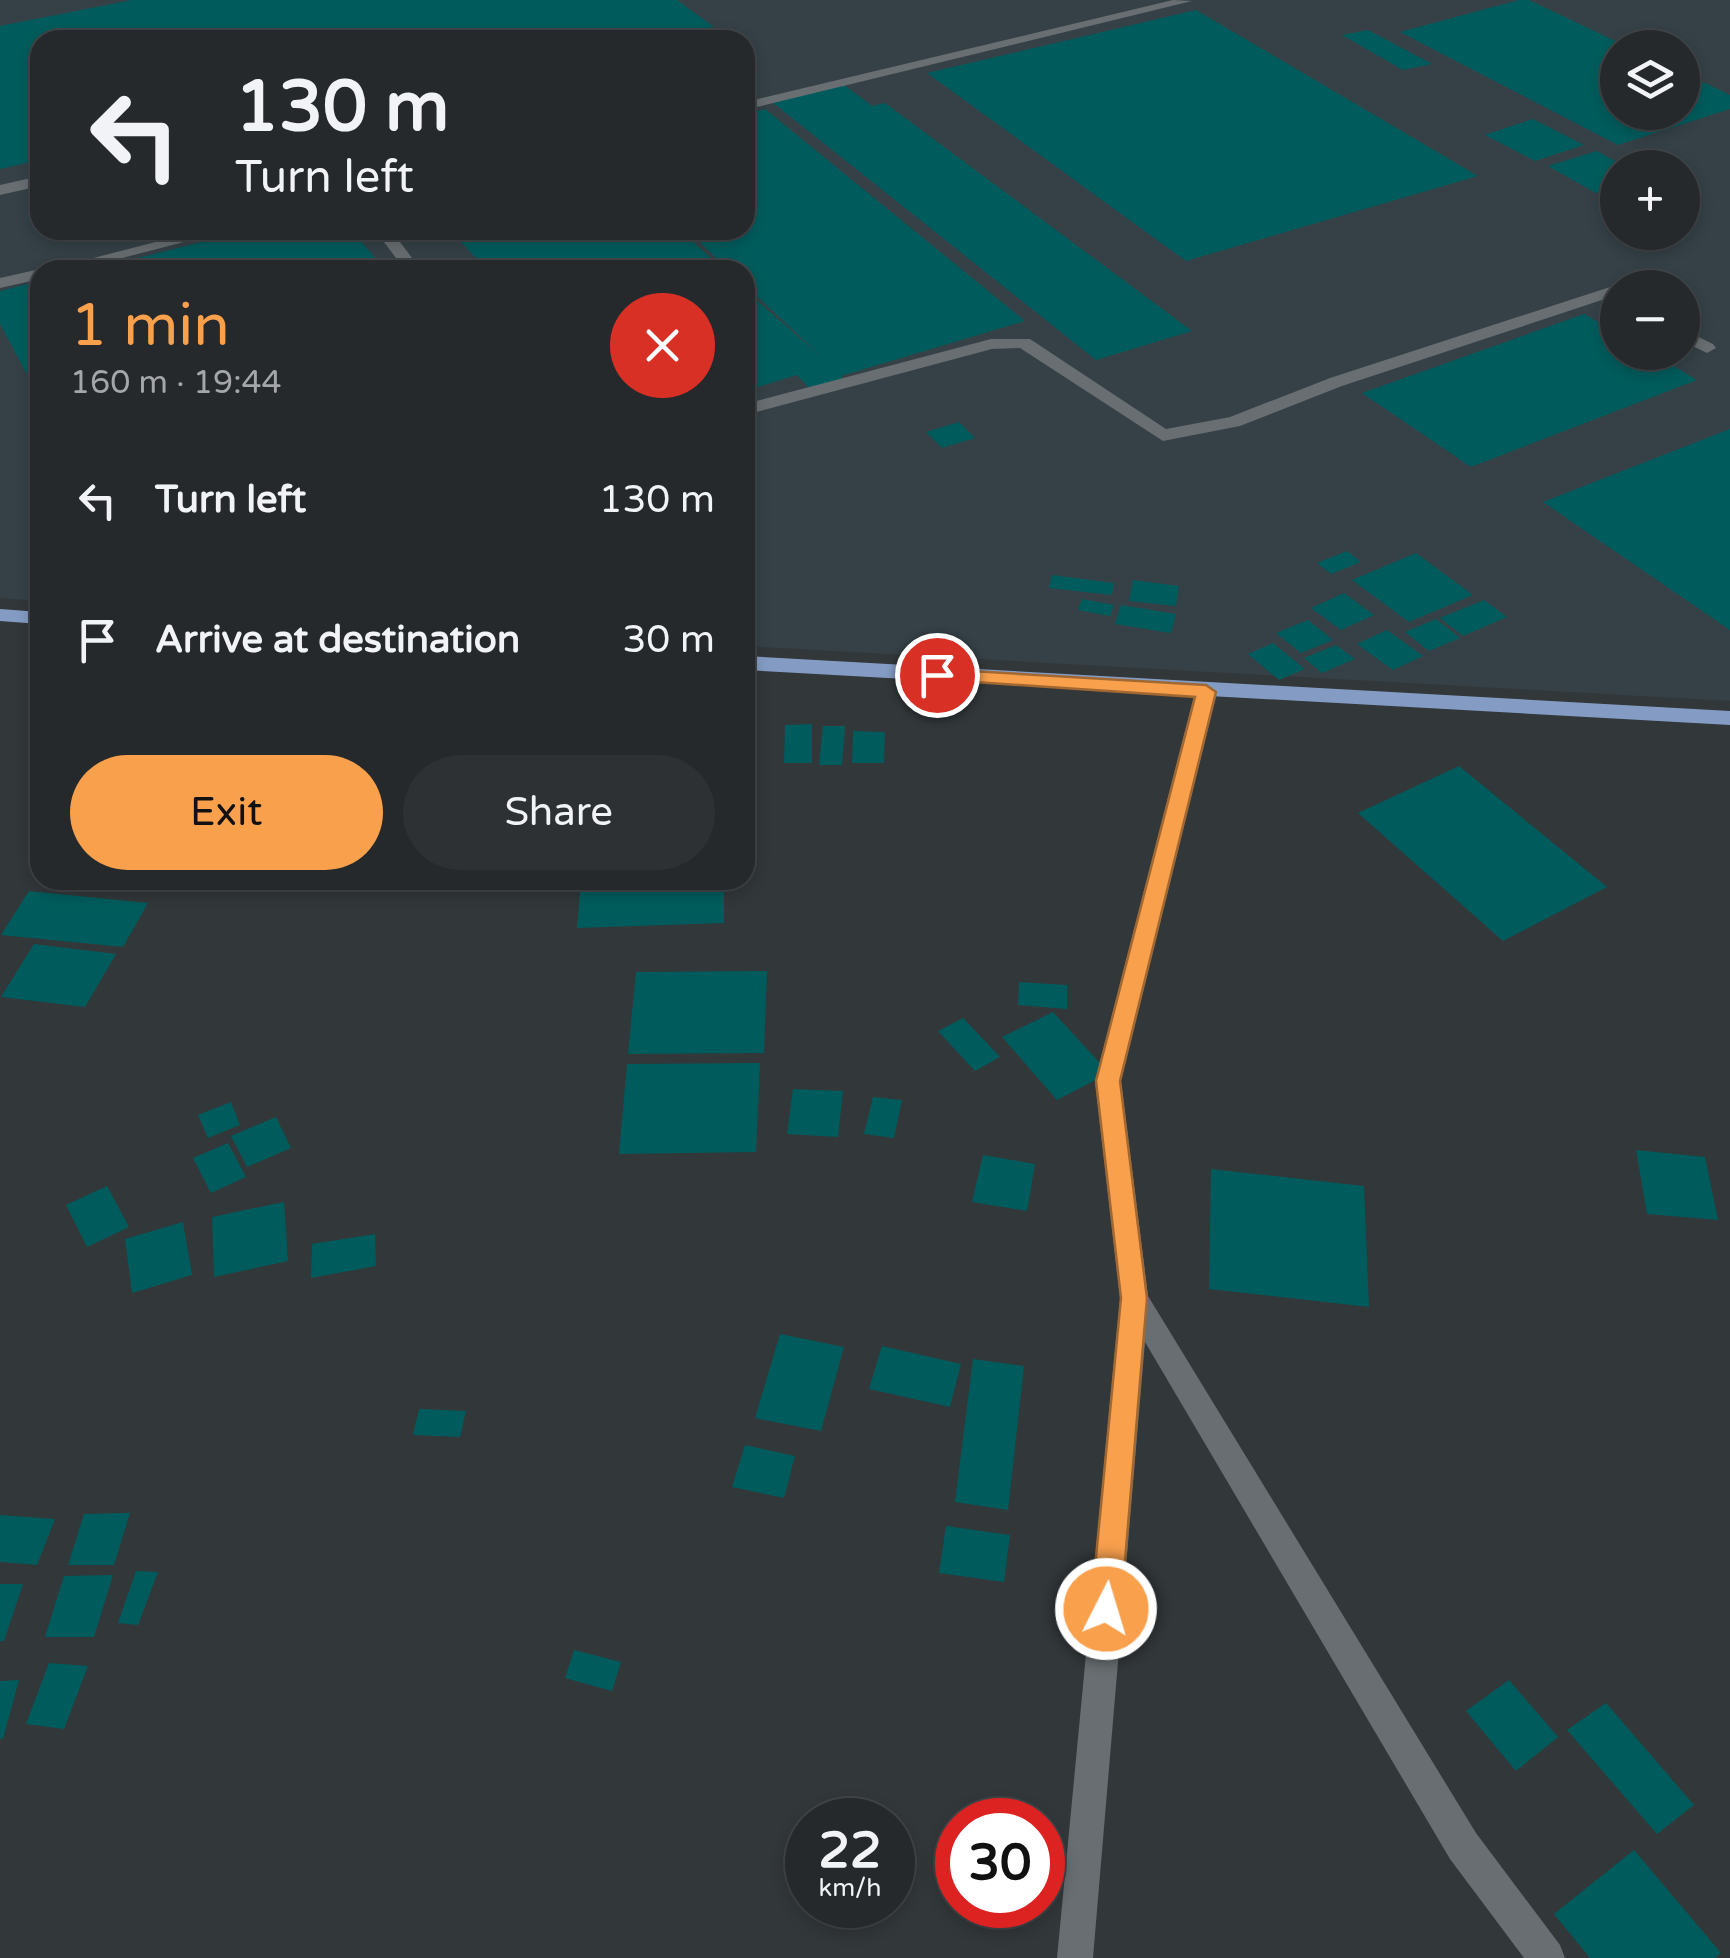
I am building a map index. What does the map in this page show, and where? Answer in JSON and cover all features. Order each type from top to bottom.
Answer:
[{"type":"main road","points":[[0,616],[30,618]]},
{"type":"main road","points":[[755,663],[1206,692],[1730,718]]},
{"type":"street","points":[[755,104],[1185,2]]},
{"type":"street","points":[[0,190],[30,183]]},
{"type":"street","points":[[98,260],[180,240]]},
{"type":"street","points":[[0,283],[30,276]]},
{"type":"street","points":[[755,407],[991,344],[1024,343],[1163,435],[1234,422],[1336,382],[1600,295]]},
{"type":"street","points":[[1700,344],[1708,348]]},
{"type":"street","points":[[1074,1958],[1134,1298],[1108,1081],[1206,692]]},
{"type":"street","points":[[1134,1298],[1463,1846],[1546,1958]]},
{"type":"shaded area","points":[[0,0],[1730,0],[1730,701],[755,647],[755,260],[30,260],[30,600],[0,598]]},
{"type":"building","points":[[132,0],[677,0],[714,27],[30,30],[30,162],[0,169],[0,26]]},
{"type":"building","points":[[1529,0],[1600,34],[1600,130],[1665,130],[1618,145],[1400,32]]},
{"type":"building","points":[[1196,10],[1478,176],[1186,261],[927,73]]},
{"type":"building","points":[[1368,30],[1432,64],[1403,70],[1342,35]]},
{"type":"building","points":[[1700,81],[1730,95],[1730,109],[1700,119]]},
{"type":"building","points":[[843,84],[872,106],[885,103],[1192,331],[1096,360],[772,102]]},
{"type":"building","points":[[765,109],[1025,321],[841,376],[845,380],[812,391],[797,375],[755,388],[755,299],[825,360],[755,294],[755,260],[718,260],[698,240],[755,240],[755,112]]},
{"type":"building","points":[[1533,119],[1584,145],[1535,161],[1485,135]]},
{"type":"building","points":[[1597,151],[1600,192],[1596,193],[1548,166]]},
{"type":"building","points":[[210,240],[360,240],[377,260],[130,260]]},
{"type":"building","points":[[459,240],[691,240],[713,260],[478,260]]},
{"type":"building","points":[[30,284],[30,380],[0,324],[0,291]]},
{"type":"building","points":[[1584,314],[1600,323],[1600,370],[1680,370],[1697,380],[1471,467],[1362,393]]},
{"type":"building","points":[[959,422],[975,438],[942,448],[926,432]]},
{"type":"building","points":[[1730,429],[1730,630],[1543,502]]},
{"type":"building","points":[[1347,551],[1361,562],[1331,574],[1317,563]]},
{"type":"building","points":[[1416,553],[1473,595],[1409,622],[1352,580]]},
{"type":"building","points":[[1052,575],[1114,583],[1112,595],[1049,588]]},
{"type":"building","points":[[1133,580],[1179,586],[1176,606],[1129,601]]},
{"type":"building","points":[[1344,593],[1374,615],[1341,630],[1311,608]]},
{"type":"building","points":[[1082,599],[1114,605],[1110,616],[1078,610]]},
{"type":"building","points":[[1484,600],[1507,617],[1463,636],[1440,618]]},
{"type":"building","points":[[1121,605],[1176,614],[1171,633],[1115,624]]},
{"type":"building","points":[[1436,619],[1460,638],[1429,651],[1405,632]]},
{"type":"building","points":[[1308,620],[1333,640],[1301,653],[1276,633]]},
{"type":"building","points":[[1387,630],[1423,656],[1393,670],[1357,644]]},
{"type":"building","points":[[1273,643],[1305,669],[1279,680],[1248,654]]},
{"type":"building","points":[[1336,645],[1355,659],[1322,673],[1304,658]]},
{"type":"building","points":[[812,724],[812,763],[784,763],[785,725]]},
{"type":"building","points":[[823,726],[845,726],[842,765],[819,765]]},
{"type":"building","points":[[853,731],[885,732],[884,763],[852,763]]},
{"type":"building","points":[[1459,766],[1607,887],[1503,941],[1358,813]]},
{"type":"building","points":[[580,890],[724,890],[724,923],[577,928]]},
{"type":"building","points":[[29,891],[148,903],[123,947],[1,935]]},
{"type":"building","points":[[34,944],[116,954],[85,1007],[1,997]]},
{"type":"building","points":[[767,971],[764,1053],[628,1054],[636,972]]},
{"type":"building","points":[[1019,982],[1067,985],[1067,1009],[1018,1005]]},
{"type":"building","points":[[1053,1012],[1109,1073],[1057,1100],[1002,1037]]},
{"type":"building","points":[[963,1018],[1000,1057],[975,1071],[938,1031]]},
{"type":"building","points":[[760,1063],[756,1152],[619,1154],[627,1064]]},
{"type":"building","points":[[793,1089],[843,1091],[838,1137],[787,1134]]},
{"type":"building","points":[[873,1097],[902,1100],[894,1138],[864,1134]]},
{"type":"building","points":[[231,1102],[240,1125],[208,1138],[198,1115]]},
{"type":"building","points":[[276,1117],[291,1148],[247,1167],[231,1136]]},
{"type":"building","points":[[228,1143],[246,1177],[211,1193],[193,1158]]},
{"type":"building","points":[[1636,1150],[1705,1157],[1718,1220],[1647,1214]]},
{"type":"building","points":[[983,1155],[1035,1164],[1027,1211],[972,1202]]},
{"type":"building","points":[[1211,1169],[1364,1186],[1369,1307],[1209,1289]]},
{"type":"building","points":[[107,1186],[129,1227],[87,1247],[66,1205]]},
{"type":"building","points":[[284,1202],[288,1261],[214,1277],[212,1217]]},
{"type":"building","points":[[183,1222],[192,1275],[132,1293],[125,1239]]},
{"type":"building","points":[[375,1234],[376,1266],[311,1278],[312,1244]]},
{"type":"building","points":[[780,1334],[844,1347],[821,1431],[755,1418]]},
{"type":"building","points":[[882,1346],[961,1364],[950,1407],[869,1389]]},
{"type":"building","points":[[973,1359],[1024,1366],[1008,1510],[955,1502]]},
{"type":"building","points":[[419,1409],[466,1411],[460,1437],[413,1435]]},
{"type":"building","points":[[745,1445],[795,1456],[784,1498],[732,1487]]},
{"type":"building","points":[[130,1513],[114,1565],[68,1565],[84,1514]]},
{"type":"building","points":[[0,1515],[55,1519],[37,1565],[0,1562]]},
{"type":"building","points":[[946,1526],[1010,1535],[1004,1582],[939,1573]]},
{"type":"building","points":[[136,1571],[158,1572],[138,1625],[118,1623]]},
{"type":"building","points":[[113,1575],[94,1637],[45,1637],[64,1576]]},
{"type":"building","points":[[0,1584],[23,1584],[4,1641],[0,1641]]},
{"type":"building","points":[[574,1650],[621,1662],[612,1691],[565,1678]]},
{"type":"building","points":[[49,1663],[88,1666],[64,1729],[26,1724]]},
{"type":"building","points":[[19,1680],[3,1739],[0,1739],[0,1681]]},
{"type":"building","points":[[1509,1680],[1558,1737],[1516,1771],[1466,1711]]},
{"type":"building","points":[[1606,1703],[1694,1805],[1657,1834],[1567,1730]]},
{"type":"building","points":[[1634,1850],[1721,1953],[1715,1958],[1590,1958],[1554,1914]]},
{"type":"route","points":[[937,675],[1206,692],[1108,1081],[1134,1298],[1106,1609]]}]
